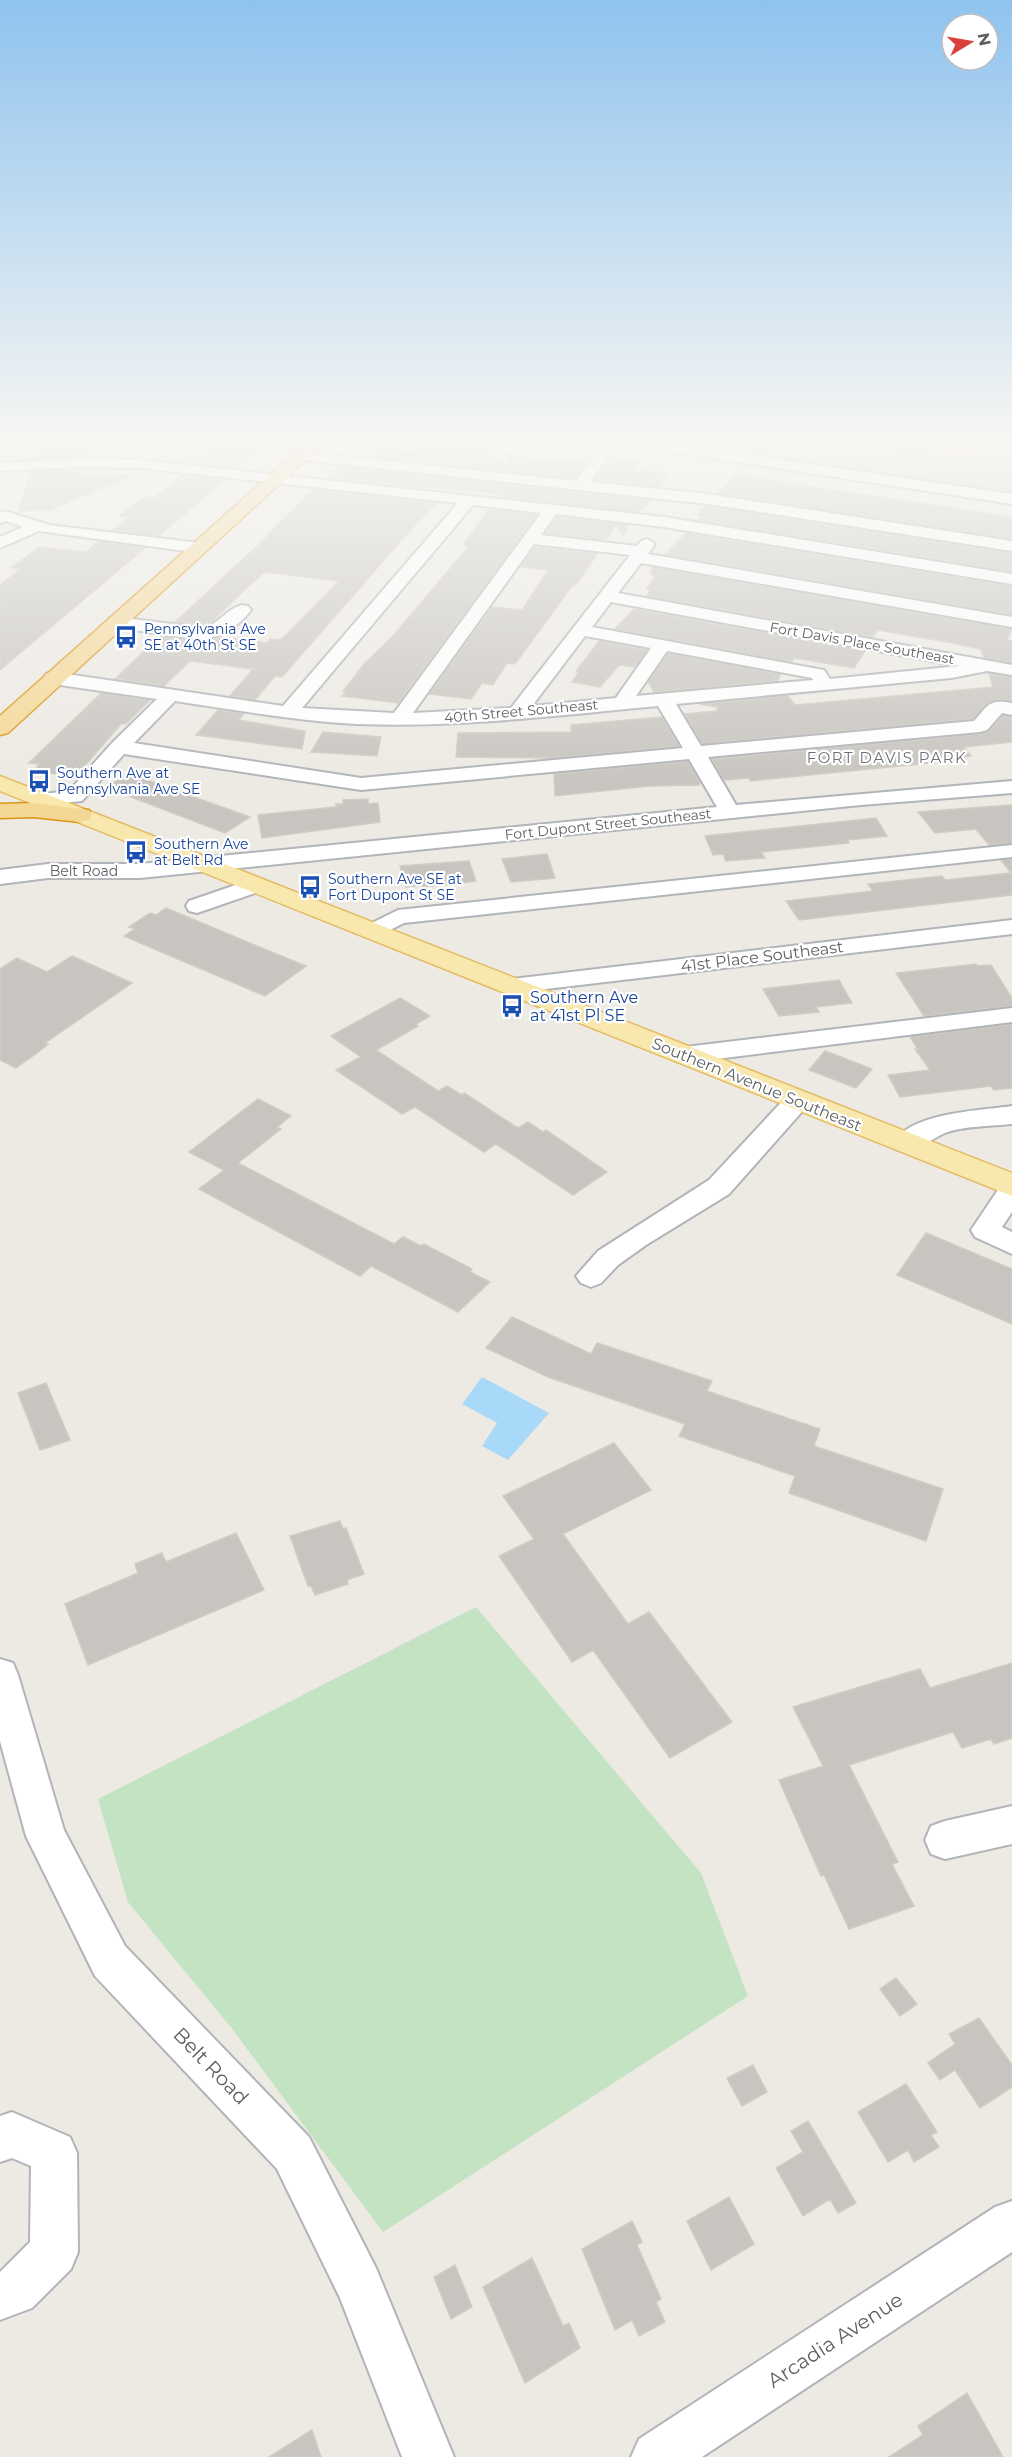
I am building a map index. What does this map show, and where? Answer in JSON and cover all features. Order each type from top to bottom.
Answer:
[{"type":"highway","points":[[0,728],[190,557]]},
{"type":"highway","points":[[0,811],[43,811],[80,815]]},
{"type":"main road","name":"Southern Avenue Southeast","points":[[0,783],[1012,1185]]},
{"type":"street","points":[[288,712],[421,557]]},
{"type":"street","points":[[399,719],[517,557]]},
{"type":"street","points":[[517,713],[637,557]]},
{"type":"street","points":[[654,557],[1012,622]]},
{"type":"street","points":[[876,557],[1012,579]]},
{"type":"street","name":"Fort Davis Place Southeast","points":[[607,596],[1012,670]]},
{"type":"street","points":[[116,622],[206,633],[223,627],[242,610]]},
{"type":"street","points":[[581,630],[818,674],[826,684]]},
{"type":"street","points":[[622,703],[662,645]]},
{"type":"street","name":"40th Street Southeast","points":[[54,678],[288,712],[399,719],[517,713],[951,673],[990,666]]},
{"type":"street","points":[[41,799],[75,797],[119,747],[171,695]]},
{"type":"street","points":[[664,699],[730,812]]},
{"type":"street","points":[[119,747],[361,784],[980,726],[998,706],[1012,709]]},
{"type":"street","name":"Fort Dupont Street Southeast","points":[[204,865],[978,788],[1012,787]]},
{"type":"street","points":[[374,932],[398,917],[1012,851]]},
{"type":"street","name":"Belt Road","points":[[0,877],[48,871],[140,871],[204,865]]},
{"type":"street","points":[[197,906],[256,885]]},
{"type":"street","name":"41st Place Southeast","points":[[512,986],[1012,927]]},
{"type":"street","points":[[685,1055],[1012,1015]]},
{"type":"street","points":[[591,1276],[608,1258],[636,1238],[719,1187],[798,1100]]},
{"type":"street","points":[[906,1143],[940,1124],[1012,1115]]},
{"type":"street","points":[[1012,1191],[985,1230],[1012,1244]]},
{"type":"street","name":"Belt Road","points":[[2,1686],[46,1836],[110,1961],[293,2153],[359,2285],[428,2457]]},
{"type":"street","points":[[945,1840],[1012,1825]]},
{"type":"street","points":[[0,2139],[12,2135],[54,2153],[54,2252],[15,2291],[0,2296]]},
{"type":"street","name":"Arcadia Avenue","points":[[657,2457],[1012,2224]]},
{"type":"green space","points":[[476,1607],[701,1873],[748,1996],[383,2232],[233,2030],[128,1902],[98,1799]]},
{"type":"water","points":[[482,1377],[549,1413],[508,1460],[482,1446],[497,1423],[462,1404]]},
{"type":"building","points":[[26,557],[135,557],[0,670],[0,585],[21,569],[11,568]]},
{"type":"building","points":[[246,557],[387,557],[282,677],[275,676],[255,700],[230,696],[253,669],[190,661],[164,686],[115,679],[160,636],[201,641],[220,637],[267,643],[270,639],[279,640],[339,581],[264,572],[209,624],[205,626],[175,622]]},
{"type":"building","points":[[460,557],[506,557],[398,703],[342,696],[346,692],[343,691],[365,663],[393,636]]},
{"type":"building","points":[[528,557],[595,557],[515,664],[507,663],[493,685],[482,683],[471,699],[429,694],[492,607],[522,610],[548,570],[521,567]]},
{"type":"building","points":[[675,557],[832,557],[1012,586],[1012,615]]},
{"type":"building","points":[[919,557],[1012,557],[1012,572]]},
{"type":"building","points":[[653,567],[1012,629],[1007,640],[1012,641],[1012,663],[984,658],[981,649],[952,643],[878,630],[873,637],[646,596],[652,589],[647,589],[648,587],[655,578],[650,571]]},
{"type":"building","points":[[634,609],[865,651],[854,668],[794,658],[791,662],[615,629]]},
{"type":"building","points":[[599,641],[647,650],[635,667],[619,665],[600,687],[572,682],[579,672],[576,671]]},
{"type":"building","points":[[668,653],[781,674],[777,681],[654,692],[648,682]]},
{"type":"building","points":[[989,674],[1012,677],[1012,701],[999,699],[989,702],[973,719],[702,744],[685,714],[717,711],[717,707],[700,704],[788,696],[795,705],[993,687]]},
{"type":"building","points":[[101,693],[150,700],[126,724],[121,724],[76,776],[67,772],[64,775],[34,771],[39,764],[29,763]]},
{"type":"building","points":[[218,710],[244,714],[238,720],[305,731],[302,749],[196,735]]},
{"type":"building","points":[[1003,715],[1012,717],[1012,742],[964,747],[971,756],[958,758],[960,760],[750,781],[749,778],[724,780],[712,759],[980,734],[989,731]]},
{"type":"building","points":[[662,717],[679,746],[554,758],[456,757],[458,733],[571,732],[571,725]]},
{"type":"building","points":[[323,732],[381,737],[377,756],[311,752]]},
{"type":"building","points":[[688,761],[699,785],[650,786],[555,796],[554,774]]},
{"type":"building","points":[[130,773],[250,817],[225,833],[105,787]]},
{"type":"building","points":[[368,799],[368,804],[378,803],[380,822],[262,838],[258,815],[336,807],[336,804],[343,804],[343,800]]},
{"type":"building","points":[[1012,805],[1012,843],[989,845],[976,829],[935,833],[918,812]]},
{"type":"building","points":[[876,818],[887,836],[847,840],[849,843],[761,852],[765,858],[726,861],[723,854],[713,855],[705,836]]},
{"type":"building","points":[[547,854],[555,878],[511,882],[502,859]]},
{"type":"building","points":[[1012,859],[1012,895],[799,920],[786,901],[873,891],[868,884],[942,876],[945,880],[1011,873],[1001,860]]},
{"type":"building","points":[[469,861],[476,881],[423,887],[422,885],[406,887],[400,866]]},
{"type":"building","points":[[166,908],[306,966],[265,996],[124,936],[135,929],[129,927],[150,913],[156,915]]},
{"type":"building","points":[[72,956],[132,983],[45,1043],[48,1044],[16,1068],[0,1060],[0,969],[17,958],[47,972]]},
{"type":"building","points":[[976,964],[977,966],[991,965],[1012,998],[1012,1006],[924,1016],[896,973]]},
{"type":"building","points":[[839,980],[852,1003],[816,1007],[819,1012],[779,1016],[763,989]]},
{"type":"building","points":[[400,998],[430,1016],[416,1024],[418,1026],[376,1050],[438,1091],[447,1086],[462,1095],[464,1093],[518,1128],[528,1122],[543,1132],[546,1130],[607,1172],[573,1195],[496,1144],[484,1152],[415,1107],[402,1114],[336,1070],[361,1057],[331,1036]]},
{"type":"building","points":[[1012,1024],[1012,1088],[994,1090],[991,1086],[900,1097],[888,1075],[930,1070],[915,1049],[918,1049],[910,1037]]},
{"type":"building","points":[[825,1051],[872,1069],[856,1088],[809,1070]]},
{"type":"building","points":[[258,1099],[291,1116],[277,1127],[281,1129],[238,1163],[394,1244],[403,1237],[421,1246],[424,1244],[472,1269],[470,1272],[490,1282],[458,1312],[371,1266],[360,1276],[199,1189],[224,1170],[189,1152]]},
{"type":"building","points":[[926,1233],[1012,1269],[1012,1324],[897,1275]]},
{"type":"building","points":[[512,1317],[591,1354],[597,1343],[712,1381],[707,1391],[820,1429],[814,1446],[943,1489],[926,1541],[789,1493],[795,1476],[679,1436],[685,1424],[548,1377],[486,1348]]},
{"type":"building","points":[[46,1383],[70,1440],[40,1450],[18,1393]]},
{"type":"building","points":[[614,1443],[651,1490],[563,1534],[628,1624],[649,1612],[732,1722],[670,1758],[593,1650],[572,1662],[499,1556],[534,1539],[503,1496]]},
{"type":"building","points":[[340,1521],[343,1529],[346,1528],[364,1574],[347,1580],[348,1584],[315,1595],[311,1586],[308,1586],[290,1536]]},
{"type":"building","points":[[236,1533],[264,1590],[88,1665],[65,1604],[138,1573],[135,1564],[162,1553],[166,1562]]},
{"type":"building","points":[[1012,1663],[1012,1738],[994,1744],[991,1739],[962,1748],[953,1732],[849,1765],[898,1862],[892,1864],[914,1906],[849,1929],[824,1875],[821,1876],[779,1780],[823,1766],[793,1707],[920,1669],[930,1688]]},
{"type":"building","points":[[896,1978],[917,2004],[900,2016],[880,1989]]},
{"type":"building","points":[[979,2018],[1012,2065],[1012,2087],[980,2108],[955,2070],[940,2080],[928,2063],[955,2044],[949,2034]]},
{"type":"building","points":[[753,2065],[767,2092],[742,2106],[727,2078]]},
{"type":"building","points":[[906,2084],[937,2132],[931,2135],[939,2147],[914,2162],[908,2150],[888,2162],[858,2112]]},
{"type":"building","points":[[808,2121],[856,2203],[838,2213],[830,2199],[803,2216],[776,2168],[803,2152],[791,2131]]},
{"type":"building","points":[[729,2197],[754,2244],[711,2270],[687,2221]]},
{"type":"building","points":[[632,2221],[642,2242],[637,2245],[661,2299],[656,2302],[665,2322],[639,2336],[632,2320],[615,2330],[582,2249]]},
{"type":"building","points":[[532,2258],[563,2326],[569,2323],[580,2348],[525,2383],[483,2287]]},
{"type":"building","points":[[455,2265],[472,2307],[451,2319],[434,2277]]},
{"type":"building","points":[[967,2393],[1003,2457],[889,2457],[923,2435],[918,2426]]},
{"type":"building","points":[[312,2430],[321,2457],[269,2457]]},
{"type":"place","name":"Pennsylvania Ave SE at 40th St SE","points":[[126,637]]},
{"type":"place","name":"Southern Ave at Pennsylvania Ave SE","points":[[39,781]]},
{"type":"place","name":"Southern Ave at Belt Rd","points":[[136,852]]},
{"type":"place","name":"Southern Ave SE at Fort Dupont St SE","points":[[310,887]]},
{"type":"place","name":"Southern Ave at 41st Pl SE","points":[[512,1006]]},
{"type":"district","name":"FORT DAVIS PARK","points":[[887,758]]}]
